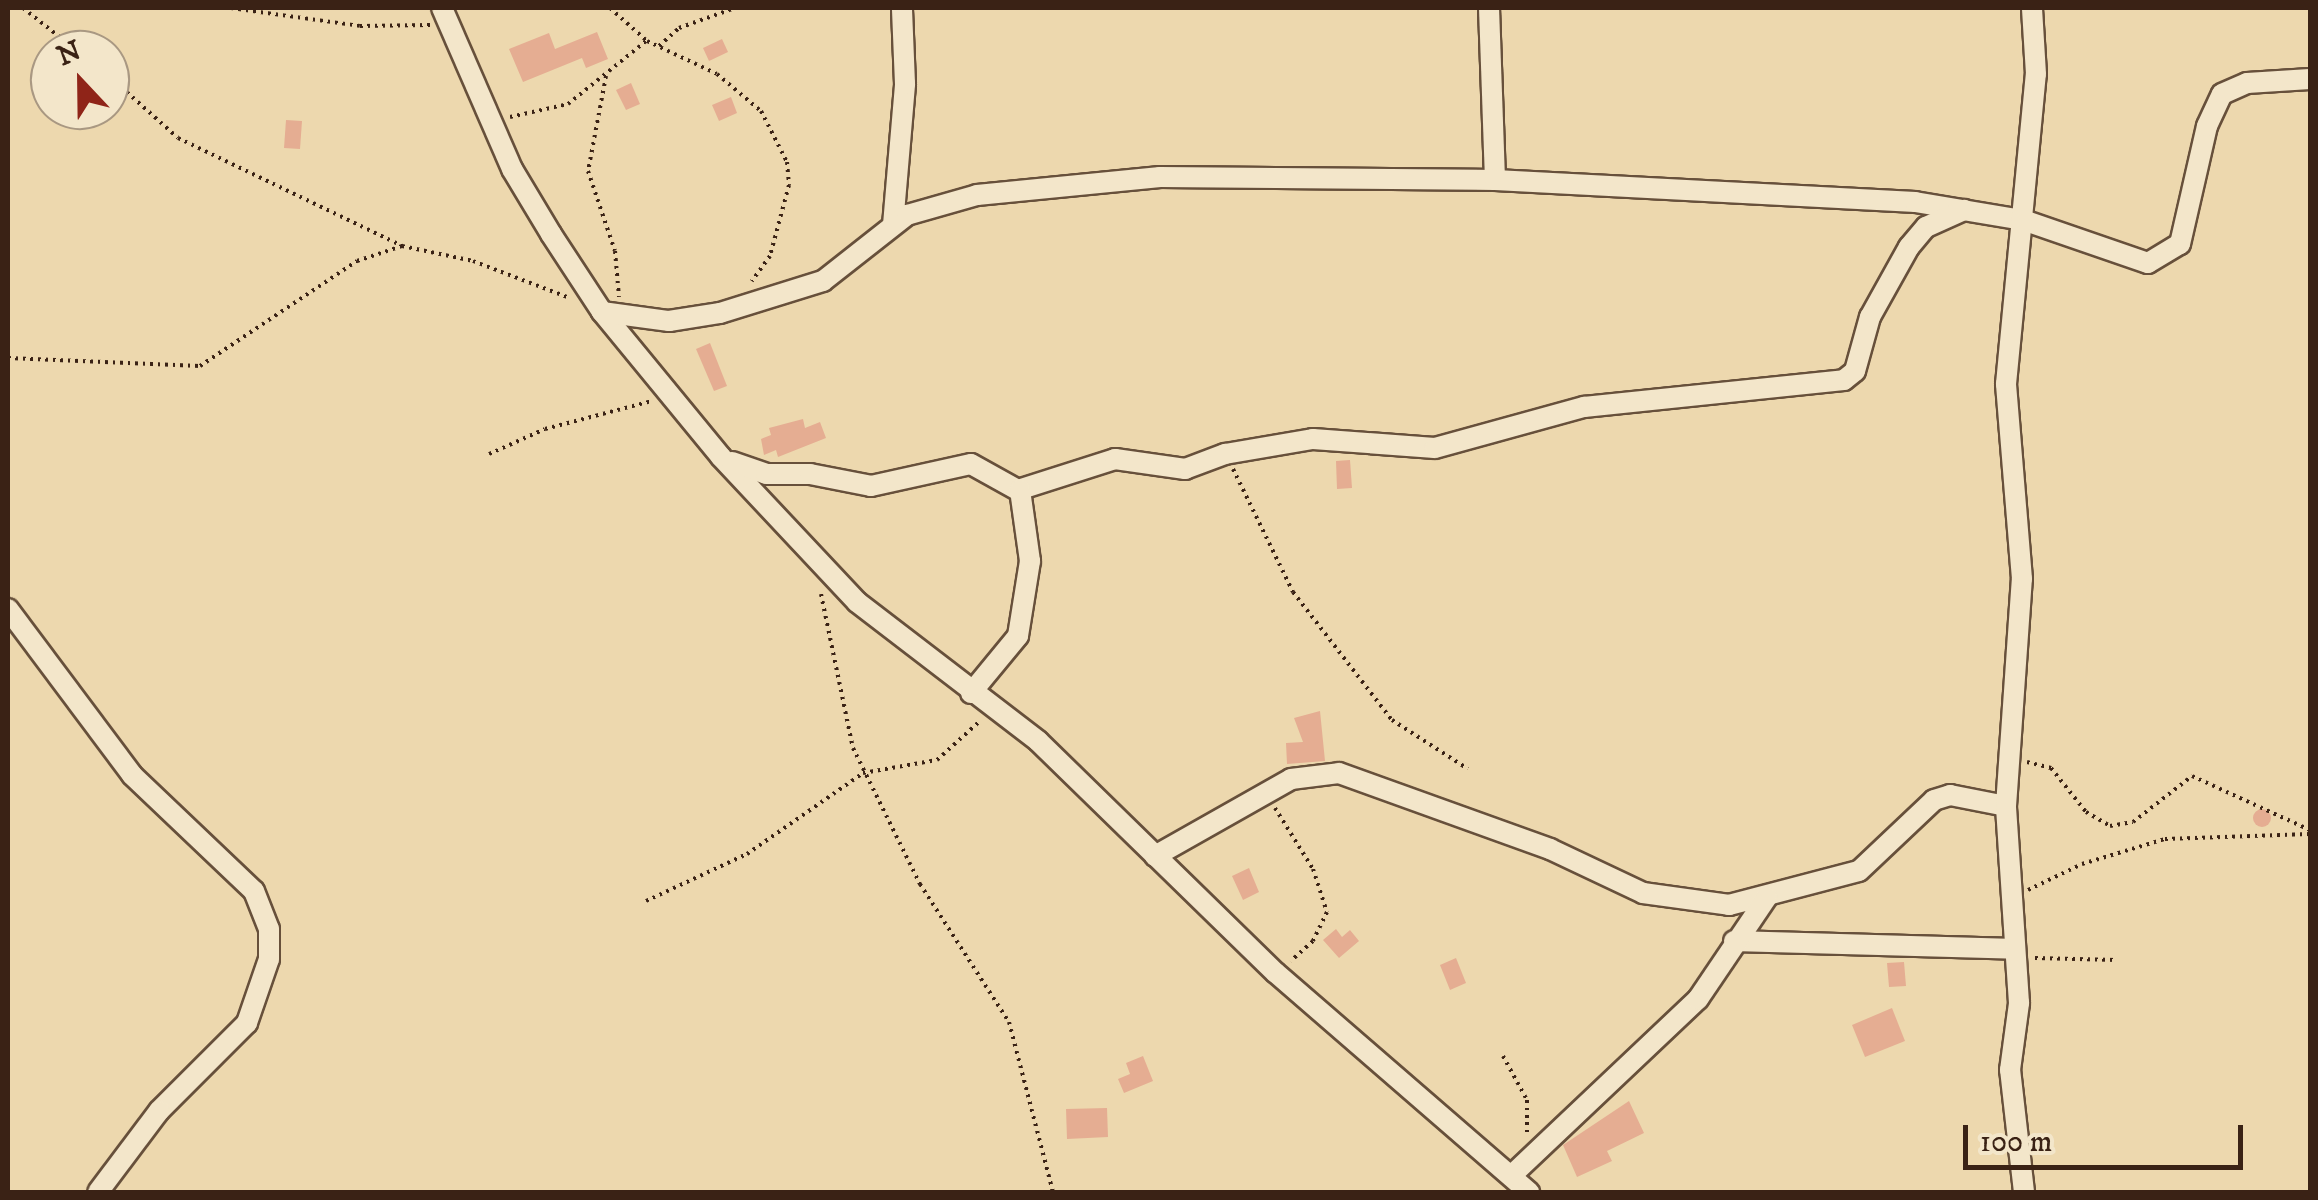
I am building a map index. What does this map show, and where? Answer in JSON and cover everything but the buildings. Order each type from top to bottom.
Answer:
[{"type":"street","points":[[893,225],[905,84],[902,8]]},
{"type":"street","points":[[1489,8],[1496,180]]},
{"type":"street","points":[[2024,1192],[2010,1070],[2019,1002],[2006,806],[2022,579],[2006,384],[2038,57],[2032,8]]},
{"type":"street","points":[[446,16],[512,169],[610,314],[720,457],[857,602],[970,693],[991,704],[1276,973],[1529,1192]]},
{"type":"street","points":[[610,314],[669,321],[720,313],[823,281],[893,225],[977,195],[1160,177],[1496,180],[1915,202],[2023,220],[2158,261],[2180,244],[2207,126],[2222,94],[2247,83],[2310,79]]},
{"type":"street","points":[[1915,202],[1926,228]]},
{"type":"street","points":[[720,457],[766,474],[810,474],[871,486],[971,464],[1020,490],[1115,459],[1185,469],[1225,454],[1314,439],[1435,448],[1584,407],[1844,380],[1855,371],[1888,278],[1926,228],[1965,209]]},
{"type":"street","points":[[970,693],[1018,636],[1030,561],[1020,490]]},
{"type":"street","points":[[8,610],[132,774],[254,891],[269,930],[269,958],[246,1023],[159,1110],[98,1192]]},
{"type":"street","points":[[1155,856],[1265,792],[1304,775],[1350,775],[1550,849],[1643,893],[1729,905],[1859,871],[1934,800],[1950,795],[2006,806]]},
{"type":"street","points":[[1512,1175],[1698,999],[1767,897]]},
{"type":"street","points":[[1734,941],[2015,952]]},
{"type":"path","points":[[23,8],[51,30]]},
{"type":"path","points":[[231,8],[360,26],[446,16]]},
{"type":"path","points":[[610,8],[647,41],[750,96],[787,162],[786,198],[770,256],[720,313]]},
{"type":"path","points":[[659,46],[679,28],[735,8]]},
{"type":"path","points":[[486,114],[549,112],[606,76],[647,41]]},
{"type":"path","points":[[130,95],[178,138],[402,246],[473,260],[610,314],[615,250],[588,171],[606,76]]},
{"type":"path","points":[[8,358],[200,366],[357,261],[402,246]]},
{"type":"path","points":[[489,454],[544,429],[671,394]]},
{"type":"path","points":[[1225,454],[1293,592],[1392,720],[1468,769]]},
{"type":"path","points":[[814,556],[838,686],[863,772],[920,884],[1009,1022],[1053,1192]]},
{"type":"path","points":[[646,900],[747,854],[863,772],[938,760],[975,729],[991,704]]},
{"type":"path","points":[[2008,763],[2051,768],[2086,812],[2110,826],[2133,822],[2192,776],[2310,832]]},
{"type":"path","points":[[1265,792],[1314,868],[1328,912],[1313,942],[1276,973]]},
{"type":"path","points":[[2011,899],[2134,846],[2195,835],[2262,841],[2310,832]]},
{"type":"path","points":[[2015,952],[2117,960]]},
{"type":"path","points":[[1504,1056],[1530,1114],[1524,1145]]}]
